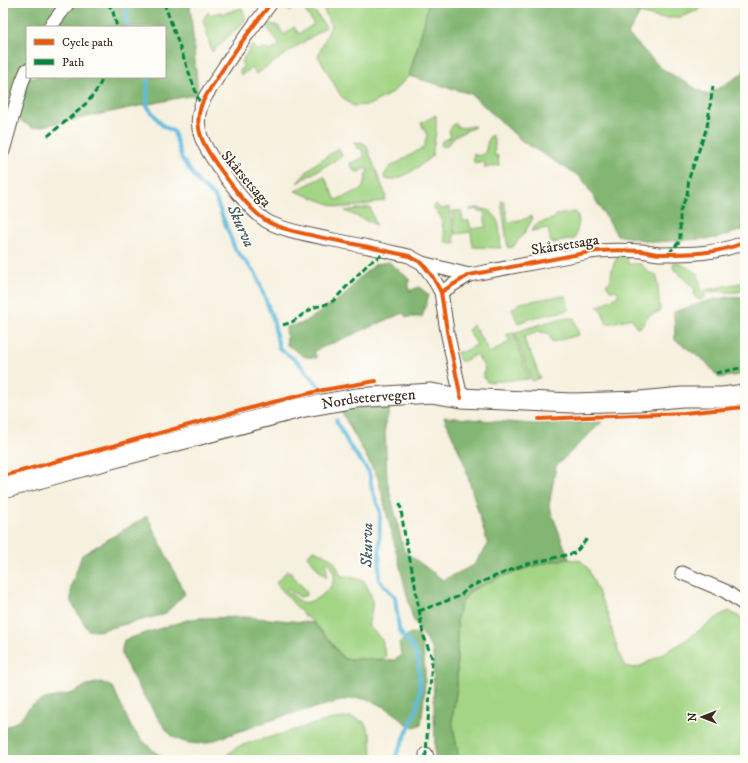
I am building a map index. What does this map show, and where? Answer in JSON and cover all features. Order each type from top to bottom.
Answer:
[{"type":"main road","name":"Nordsetervegen","points":[[3,489],[247,422],[322,404],[356,398],[430,394],[461,398],[572,403],[640,401],[682,397],[723,397],[745,394]]},
{"type":"street","points":[[51,26],[68,3]]},
{"type":"street","name":"Skårsetsaga","points":[[271,3],[234,52],[201,106],[198,121],[200,136],[211,156],[253,210],[266,220],[286,229],[312,236],[409,256],[422,263],[469,274]]},
{"type":"street","points":[[3,151],[26,72]]},
{"type":"street","name":"Skårsetsaga","points":[[441,292],[469,274],[605,250],[637,251],[660,254],[692,253],[714,251],[745,242]]},
{"type":"street","name":"Skårsetsaga","points":[[422,263],[432,276],[441,292],[447,331],[461,398]]},
{"type":"street","points":[[682,573],[725,591],[745,605]]},
{"type":"green space","points":[[3,3],[190,3],[198,94],[33,128],[3,110]]},
{"type":"green space","points":[[285,3],[309,3],[326,27],[256,74],[252,68],[241,75],[240,71],[244,65],[241,63],[252,45],[257,50],[267,49],[269,52],[280,45],[267,26],[270,24],[278,26],[284,35],[294,27],[299,34],[314,24],[301,4],[290,11]]},
{"type":"green space","points":[[321,3],[428,3],[424,24],[409,76],[392,93],[369,105],[353,106],[341,96],[318,56],[331,26]]},
{"type":"green space","points":[[428,3],[629,3],[640,13],[628,34],[661,68],[707,95],[742,74],[745,69],[745,232],[742,230],[717,238],[654,242],[617,235],[582,178],[522,141],[471,94],[409,76],[424,24]]},
{"type":"green space","points":[[629,3],[709,3],[694,12],[678,18],[658,18],[640,13]]},
{"type":"green space","points":[[242,8],[246,20],[212,52],[203,20],[208,12],[209,15],[221,12],[222,14]]},
{"type":"green space","points":[[436,115],[436,131],[432,156],[404,176],[385,179],[384,175],[390,167],[424,147],[427,135],[421,123]]},
{"type":"green space","points":[[456,123],[460,128],[475,127],[455,136],[451,142],[444,147],[441,145],[442,141],[451,137],[449,131]]},
{"type":"green space","points":[[492,135],[495,143],[494,155],[498,156],[499,165],[485,168],[484,161],[475,163],[474,154],[478,156],[485,153],[489,137]]},
{"type":"green space","points":[[354,142],[363,143],[366,145],[386,196],[385,200],[356,206],[338,207],[295,191],[324,176],[336,200],[362,189],[366,179],[365,174],[368,172],[366,168],[359,172],[354,171],[350,163],[365,157],[361,149],[357,148]]},
{"type":"green space","points":[[339,148],[342,156],[297,183],[311,167]]},
{"type":"green space","points":[[501,201],[504,202],[508,222],[525,219],[531,216],[533,218],[525,232],[513,247],[508,248]]},
{"type":"green space","points":[[436,204],[441,209],[450,207],[455,243],[446,243],[441,217],[433,207]]},
{"type":"green space","points":[[370,207],[376,225],[345,211]]},
{"type":"green space","points":[[478,208],[491,212],[498,222],[501,248],[473,247],[471,232],[455,234],[453,211],[461,211],[463,221],[469,221],[471,229],[486,227],[484,211],[478,212],[478,209],[470,210]]},
{"type":"green space","points":[[576,212],[579,221],[575,239],[551,243],[548,228],[531,231],[536,224],[555,218],[556,215]]},
{"type":"green space","points":[[618,255],[625,255],[628,264],[641,264],[649,273],[655,274],[657,277],[660,311],[649,316],[643,325],[637,328],[632,318],[607,324],[600,307],[597,307],[618,296],[618,292],[615,290],[611,291],[606,284],[609,283],[611,279],[612,269]]},
{"type":"green space","points":[[389,262],[409,279],[409,291],[419,287],[429,295],[422,317],[406,317],[403,313],[314,351],[317,358],[305,357],[287,345],[286,327],[301,324],[322,311],[345,295],[360,277],[376,264]]},
{"type":"green space","points":[[674,262],[698,273],[701,289],[705,294],[705,297],[700,300],[695,297],[695,289],[673,268]]},
{"type":"green space","points":[[745,282],[745,290],[739,292],[708,292],[705,290]]},
{"type":"green space","points":[[566,296],[569,310],[536,317],[518,323],[512,309],[520,303]]},
{"type":"green space","points":[[730,297],[745,298],[745,374],[719,378],[705,361],[675,340],[674,312],[707,301]]},
{"type":"green space","points":[[562,318],[574,318],[579,335],[552,342],[549,334],[544,332],[542,333],[541,331],[524,337],[528,352],[530,351],[540,378],[532,381],[515,333]]},
{"type":"green space","points":[[473,325],[490,353],[510,341],[506,335],[513,332],[529,379],[487,382],[483,376],[485,369],[477,354],[464,361],[460,361],[457,352],[463,352],[477,345],[468,330]]},
{"type":"green space","points":[[390,406],[385,427],[387,480],[404,551],[443,580],[474,565],[488,545],[463,460],[444,417],[532,424],[602,422],[556,466],[549,506],[569,559],[553,561],[498,578],[470,591],[461,604],[457,618],[457,687],[452,719],[459,760],[435,759],[433,651],[413,619],[378,478],[340,409]]},
{"type":"green space","points":[[147,516],[185,594],[165,614],[98,631],[88,630],[71,602],[71,586],[82,555]]},
{"type":"green space","points":[[314,550],[332,559],[341,576],[347,576],[364,581],[370,592],[372,602],[368,625],[382,640],[386,656],[383,659],[344,659],[324,633],[302,613],[276,583],[288,570],[306,591],[307,595],[300,597],[288,589],[286,590],[302,603],[317,599],[323,594],[333,582],[333,569],[328,562],[326,562],[326,578],[307,556]]},
{"type":"green space","points":[[569,559],[581,561],[588,568],[608,615],[621,659],[626,666],[633,668],[641,666],[680,644],[729,611],[745,620],[745,760],[459,760],[452,719],[457,687],[457,618],[461,604],[470,591],[498,578],[553,561]]},
{"type":"green space","points":[[246,617],[314,623],[344,659],[395,660],[401,655],[399,643],[410,633],[419,634],[425,667],[424,701],[421,724],[414,728],[385,707],[360,698],[348,699],[284,716],[206,743],[188,743],[175,738],[166,730],[130,672],[122,655],[124,640],[187,620],[198,618]]},
{"type":"green space","points":[[101,682],[113,687],[131,727],[142,740],[166,759],[179,760],[3,760],[3,729],[19,720],[31,706],[45,699],[75,692],[87,685]]},
{"type":"green space","points":[[351,717],[364,722],[371,736],[372,760],[223,760],[223,758],[239,746],[329,720]]},
{"type":"waterway","name":"Skurva","points":[[128,26],[125,17],[129,3]]},
{"type":"waterway","name":"Skurva","points":[[148,78],[147,106],[162,125],[174,132],[182,159],[199,183],[215,197],[235,249],[256,274],[273,319],[279,348],[298,362],[319,386]]},
{"type":"waterway","name":"Skurva","points":[[336,420],[349,445],[369,472],[372,489],[380,511],[379,580],[395,597],[399,629],[417,656],[420,692],[417,708],[394,760]]},
{"type":"marked path","points":[[108,3],[113,12],[117,26]]},
{"type":"marked path","points":[[164,3],[201,106]]},
{"type":"marked path","points":[[615,3],[620,4]]},
{"type":"marked path","points":[[48,136],[87,103],[99,86],[103,78]]},
{"type":"marked path","points":[[669,253],[680,241],[680,211],[687,195],[689,178],[707,127],[713,86]]},
{"type":"marked path","points":[[283,325],[292,322],[315,307],[333,301],[369,263],[388,251]]},
{"type":"marked path","points":[[716,373],[745,367]]},
{"type":"marked path","points":[[400,503],[423,634],[432,658],[426,754],[423,760]]},
{"type":"marked path","points":[[419,611],[460,596],[469,587],[523,565],[575,553],[587,539]]},
{"type":"cycle path","points":[[271,3],[242,41],[202,103],[198,122],[204,144],[217,165],[239,194],[258,215],[271,224],[305,234],[409,256],[422,263],[432,276],[441,292],[447,331],[461,398]]},
{"type":"cycle path","points":[[441,292],[469,275],[590,252],[616,250],[642,251],[659,254],[693,253],[725,249],[745,242]]},
{"type":"cycle path","points":[[3,476],[265,404],[323,390],[376,381]]},
{"type":"cycle path","points":[[539,419],[684,413],[745,407]]}]
